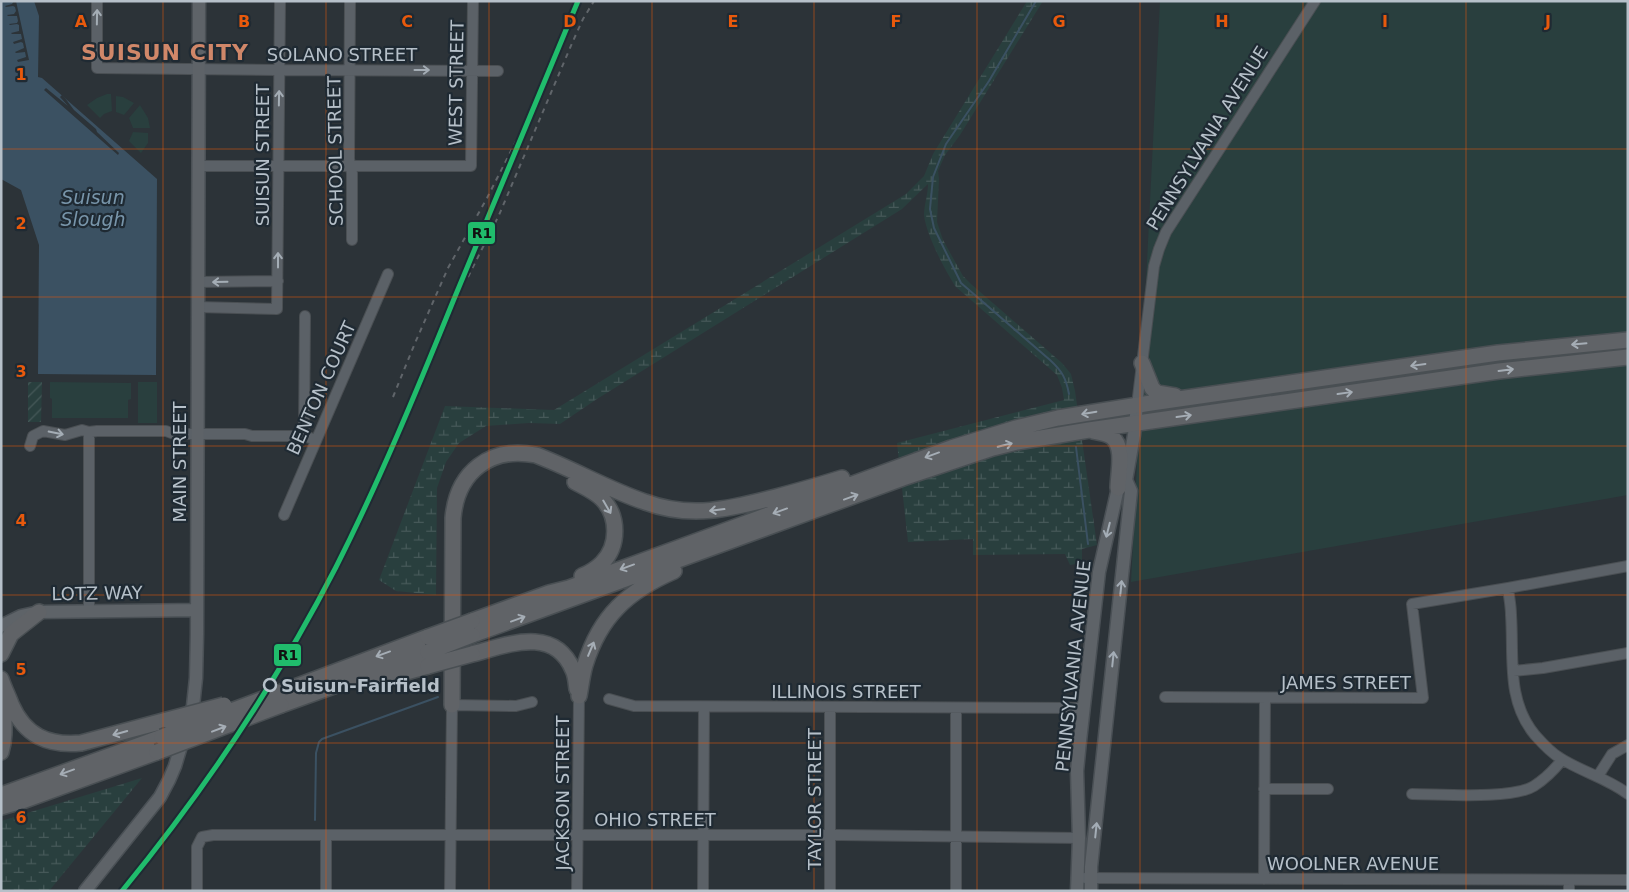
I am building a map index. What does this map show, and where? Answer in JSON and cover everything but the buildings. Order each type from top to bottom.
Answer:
[{"type":"highway","points":[[549,593],[988,436],[1058,418],[1498,353],[1628,340]]},
{"type":"highway","points":[[472,628],[993,448],[1089,430],[1500,371],[1628,358]]},
{"type":"highway","points":[[1142,363],[1152,388],[1157,393],[1186,398]]},
{"type":"highway","points":[[1089,430],[1112,437],[1117,442],[1120,451],[1122,484]]},
{"type":"highway","points":[[452,705],[452,518],[454,505],[463,484],[476,467],[485,461],[498,455],[522,452],[536,455],[645,503],[672,510],[704,512],[740,506],[872,470],[900,467]]},
{"type":"highway","points":[[1,795],[162,737],[280,699],[321,688],[428,652],[472,628],[591,572],[603,563],[611,550],[615,538],[614,523],[610,511],[602,499],[590,490],[547,467],[531,461],[516,459],[500,461],[472,474]]},
{"type":"highway","points":[[578,696],[584,667],[598,634],[616,609],[640,588],[686,566],[788,526],[814,511]]},
{"type":"highway","points":[[1,654],[11,634],[39,612]]},
{"type":"highway","points":[[1,807],[157,752],[280,699],[321,688],[428,652],[472,654],[524,641],[548,644],[567,659],[572,669],[578,696]]},
{"type":"highway","points":[[3,684],[15,714],[22,724],[32,733],[56,743],[81,743],[253,697],[280,699]]},
{"type":"highway","points":[[1,752],[5,734],[3,684]]},
{"type":"highway","points":[[1,813],[25,800]]},
{"type":"main road","name":"MAIN STREET","points":[[85,891],[160,797],[172,774],[195,696],[197,610],[199,1]]},
{"type":"main road","name":"PENNSYLVANIA AVENUE","points":[[1084,884],[1079,838],[1077,771],[1083,708],[1099,572],[1136,423],[1137,405]]},
{"type":"main road","name":"PENNSYLVANIA AVENUE","points":[[1084,884],[1091,867],[1131,491],[1122,484]]},
{"type":"main road","name":"LOTZ WAY","points":[[1,626],[21,616],[39,612],[197,610]]},
{"type":"street","name":"SOLANO STREET","points":[[97,1],[96,68],[498,71]]},
{"type":"street","name":"SUISUN STREET","points":[[197,307],[277,309],[280,1]]},
{"type":"street","name":"SCHOOL STREET","points":[[350,1],[349,159],[351,166],[352,240]]},
{"type":"street","name":"WEST STREET","points":[[351,166],[471,166],[473,1]]},
{"type":"street","name":"PENNSYLVANIA AVENUE","points":[[1137,405],[1154,266],[1166,232],[1315,1]]},
{"type":"street","points":[[198,166],[351,166]]},
{"type":"street","name":"BENTON COURT","points":[[284,515],[388,274]]},
{"type":"street","points":[[198,282],[278,281]]},
{"type":"street","points":[[304,436],[305,316]]},
{"type":"street","points":[[30,446],[33,436],[43,431],[60,434],[82,430],[89,432],[304,436],[316,440]]},
{"type":"street","points":[[89,432],[90,610]]},
{"type":"street","name":"JAMES STREET","points":[[1165,697],[1423,698],[1412,604],[1628,566]]},
{"type":"street","points":[[1508,588],[1514,687],[1518,707],[1528,727],[1547,749],[1562,760],[1598,776],[1628,794]]},
{"type":"street","points":[[1513,671],[1628,654]]},
{"type":"street","name":"JACKSON STREET","points":[[578,696],[578,891]]},
{"type":"street","points":[[1264,879],[1265,698]]},
{"type":"street","name":"ILLINOIS STREET","points":[[609,699],[634,706],[1083,708]]},
{"type":"street","points":[[450,891],[452,705],[516,706],[532,702]]},
{"type":"street","points":[[703,891],[704,706]]},
{"type":"street","name":"TAYLOR STREET","points":[[830,707],[830,891]]},
{"type":"street","points":[[956,708],[956,891]]},
{"type":"street","points":[[1598,776],[1612,754],[1628,745]]},
{"type":"street","points":[[1412,794],[1514,793],[1533,787],[1548,776],[1562,760]]},
{"type":"street","points":[[1264,789],[1328,789]]},
{"type":"street","name":"OHIO STREET","points":[[197,891],[197,847],[202,837],[213,835],[830,835],[1079,838]]},
{"type":"street","points":[[326,835],[326,891]]},
{"type":"street","name":"WOOLNER AVENUE","points":[[1084,884],[1264,879],[1569,885],[1628,880]]},
{"type":"green space","points":[[1027,1],[1043,1],[960,135],[945,155],[938,171],[937,222],[943,240],[963,276],[1062,363],[1071,374],[1097,545],[1082,549],[1082,563],[1070,565],[1065,554],[973,555],[973,539],[908,542],[897,443],[1064,400],[1057,375],[956,287],[937,252],[925,223],[924,211],[928,184],[902,209],[560,424],[529,423],[486,426],[459,443],[446,462],[437,488],[436,595],[396,591],[379,580],[445,406],[554,410],[906,194],[924,176],[933,154]]},
{"type":"green space","points":[[1160,1],[1628,1],[1628,495],[1131,582]]},
{"type":"green space","points":[[107,94],[111,94],[112,111],[100,118],[87,105]]},
{"type":"green space","points":[[116,96],[123,97],[134,103],[124,115],[116,112]]},
{"type":"green space","points":[[140,105],[148,118],[150,128],[133,128],[129,118]]},
{"type":"green space","points":[[133,132],[148,133],[148,143],[141,153],[129,141]]},
{"type":"green space","points":[[28,382],[42,382],[41,422],[28,422]]},
{"type":"green space","points":[[50,382],[131,383],[131,399],[128,400],[128,418],[52,418]]},
{"type":"green space","points":[[138,382],[157,382],[157,423],[138,423]]},
{"type":"green space","points":[[142,778],[49,891],[1,891],[1,821]]},
{"type":"water","name":"Suisun Slough","points":[[1,1],[34,1],[39,16],[38,77],[42,78],[157,179],[156,375],[38,374],[39,245],[21,190],[1,179]]},
{"type":"pier","points":[[16,1],[29,60],[18,62],[17,60],[26,57],[25,52],[15,52],[24,48],[23,43],[14,44],[13,42],[22,39],[21,34],[11,33],[19,31],[19,25],[9,24],[17,23],[17,16],[7,15],[14,14],[16,11],[13,6],[5,6],[12,4]]},
{"type":"pier","points":[[46,88],[68,106],[60,97],[62,95],[74,110],[119,153],[118,155],[44,90]]},
{"type":"waterway","points":[[1036,1],[989,81],[946,144],[933,177],[930,209],[934,228],[961,283],[1054,364],[1063,375],[1069,394]]},
{"type":"waterway","points":[[1076,447],[1088,544]]},
{"type":"waterway","points":[[315,820],[316,753],[319,742],[322,739],[438,697]]},
{"type":"railway","points":[[468,277],[499,215],[583,19],[594,1]]},
{"type":"railway","points":[[393,397],[448,268],[487,198],[539,96]]},
{"type":"transit line","name":"R1","points":[[122,891],[182,814],[238,735],[289,652],[336,567],[398,434],[578,1]]},
{"type":"place","name":"Suisun-Fairfield","points":[[270,685]]},
{"type":"district","name":"SUISUN CITY","points":[[165,52]]}]
